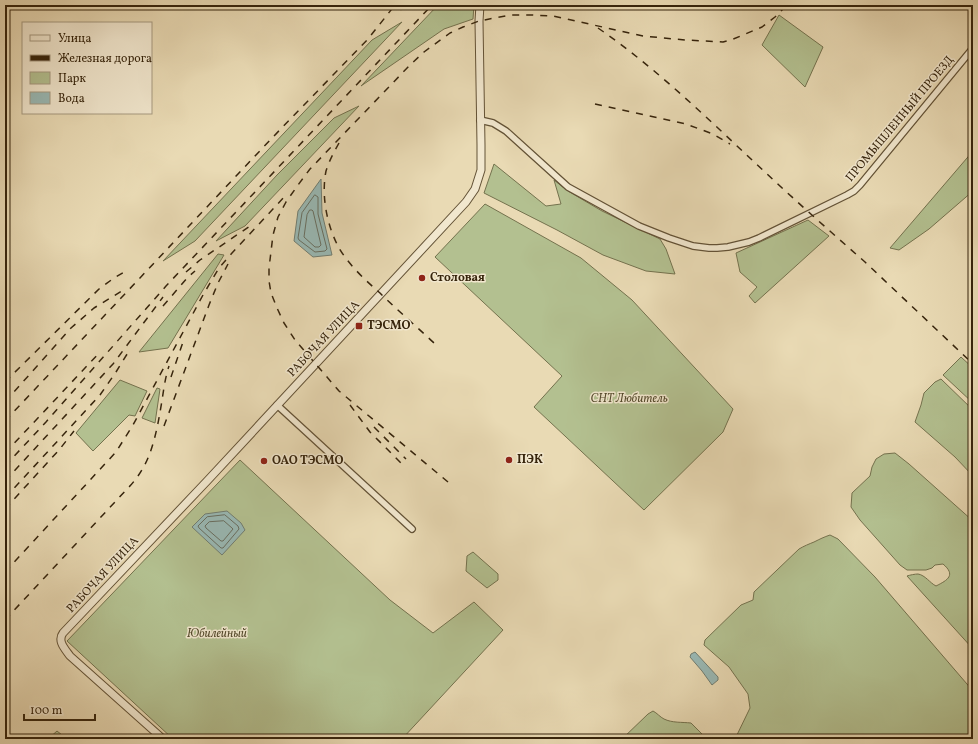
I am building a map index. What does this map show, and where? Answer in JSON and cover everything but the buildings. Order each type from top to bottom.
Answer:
[{"type":"street","name":"РАБОЧАЯ УЛИЦА","points":[[163,739],[70,656],[61,642],[60,636],[466,202],[475,189],[481,170],[480,5]]},
{"type":"street","name":"ПРОМЫШЛЕННЫЙ ПРОЕЗД","points":[[480,120],[493,123],[506,130],[568,187],[639,226],[693,246],[709,248],[728,247],[759,238],[854,191],[973,48]]},
{"type":"street","points":[[277,405],[412,529]]},
{"type":"green space","points":[[438,5],[474,5],[473,19],[444,29],[361,86]]},
{"type":"green space","points":[[779,15],[823,47],[805,87],[762,45]]},
{"type":"green space","points":[[402,22],[195,241],[163,261],[372,40]]},
{"type":"green space","points":[[359,106],[245,226],[216,241],[277,175],[334,118]]},
{"type":"green space","points":[[973,151],[973,191],[929,229],[899,250],[890,248]]},
{"type":"green space","points":[[494,164],[546,206],[561,204],[554,180],[568,191],[602,211],[660,239],[666,249],[675,274],[646,271],[603,255],[484,193]]},
{"type":"green space","name":"СНТ Любитель","points":[[485,204],[581,258],[632,300],[733,409],[723,432],[644,510],[534,407],[562,376],[435,257]]},
{"type":"green space","points":[[808,220],[829,236],[755,303],[749,296],[757,287],[740,272],[736,253]]},
{"type":"green space","points":[[218,254],[224,255],[168,348],[139,352]]},
{"type":"green space","points":[[961,357],[973,368],[973,403],[943,375]]},
{"type":"green space","points":[[941,379],[973,410],[973,476],[955,457],[915,422],[924,393],[935,382]]},
{"type":"green space","points":[[120,380],[147,391],[135,416],[129,415],[93,451],[76,433]]},
{"type":"green space","points":[[157,388],[160,389],[155,423],[142,418]]},
{"type":"green space","points":[[895,453],[973,521],[973,649],[907,576],[915,574],[921,575],[936,586],[944,582],[949,577],[950,574],[947,568],[943,564],[935,565],[926,570],[907,570],[900,565],[860,520],[851,507],[852,493],[870,476],[876,459],[884,454]]},
{"type":"green space","name":"Юбилейный","points":[[240,460],[390,600],[433,633],[474,602],[503,630],[402,739],[173,739],[67,641]]},
{"type":"green space","points":[[830,535],[838,539],[875,577],[973,691],[973,739],[735,739],[750,708],[748,694],[729,667],[704,645],[705,640],[741,605],[753,600],[754,592],[799,549]]},
{"type":"green space","points":[[473,552],[498,574],[498,580],[487,588],[466,571],[467,556]]},
{"type":"green space","points":[[653,711],[667,720],[691,723],[707,739],[622,739]]},
{"type":"green space","points":[[57,731],[67,739],[48,739]]},
{"type":"water","points":[[321,179],[322,213],[332,255],[313,257],[294,241],[298,211]]},
{"type":"water","points":[[227,511],[241,523],[245,530],[222,555],[192,527],[205,514]]},
{"type":"water","points":[[695,652],[718,677],[718,680],[712,685],[690,657],[691,654]]},
{"type":"railway","points":[[5,421],[272,138],[368,39],[395,5]]},
{"type":"railway","points":[[5,466],[46,422],[166,286],[432,5]]},
{"type":"railway","points":[[448,482],[339,391],[295,340],[284,323],[271,293],[269,268],[273,235],[278,217],[298,185],[310,169],[424,52],[450,33],[479,21],[510,15],[553,16],[643,36],[723,42],[762,27],[787,5]]},
{"type":"railway","points":[[598,28],[621,44],[664,79],[865,262],[973,364]]},
{"type":"railway","points":[[595,104],[686,124],[713,134],[730,144]]},
{"type":"railway","points":[[339,143],[333,153],[326,171],[324,190],[328,221],[339,248],[358,272],[434,343]]},
{"type":"railway","points":[[5,572],[116,452],[133,425],[219,268],[286,195]]},
{"type":"railway","points":[[186,272],[200,260],[253,224]]},
{"type":"railway","points":[[164,426],[209,305],[228,264]]},
{"type":"railway","points":[[5,382],[99,289],[126,271]]},
{"type":"railway","points":[[163,306],[195,271]]},
{"type":"railway","points":[[5,402],[71,328],[94,308],[125,289]]},
{"type":"railway","points":[[5,481],[113,364],[163,297]]},
{"type":"railway","points":[[171,377],[184,339]]},
{"type":"railway","points":[[5,453],[101,351]]},
{"type":"railway","points":[[5,498],[100,395],[129,351]]},
{"type":"railway","points":[[5,620],[130,486],[140,473],[154,441],[169,366]]},
{"type":"railway","points":[[350,405],[370,432],[403,465]]},
{"type":"railway","points":[[374,427],[406,459]]},
{"type":"railway","points":[[5,509],[59,450],[74,431]]},
{"type":"place","name":"Столовая","points":[[422,278]]},
{"type":"place","name":"ТЭСМО","points":[[359,326]]},
{"type":"place","name":"ПЭК","points":[[509,460]]},
{"type":"place","name":"ОАО ТЭСМО","points":[[264,461]]}]
